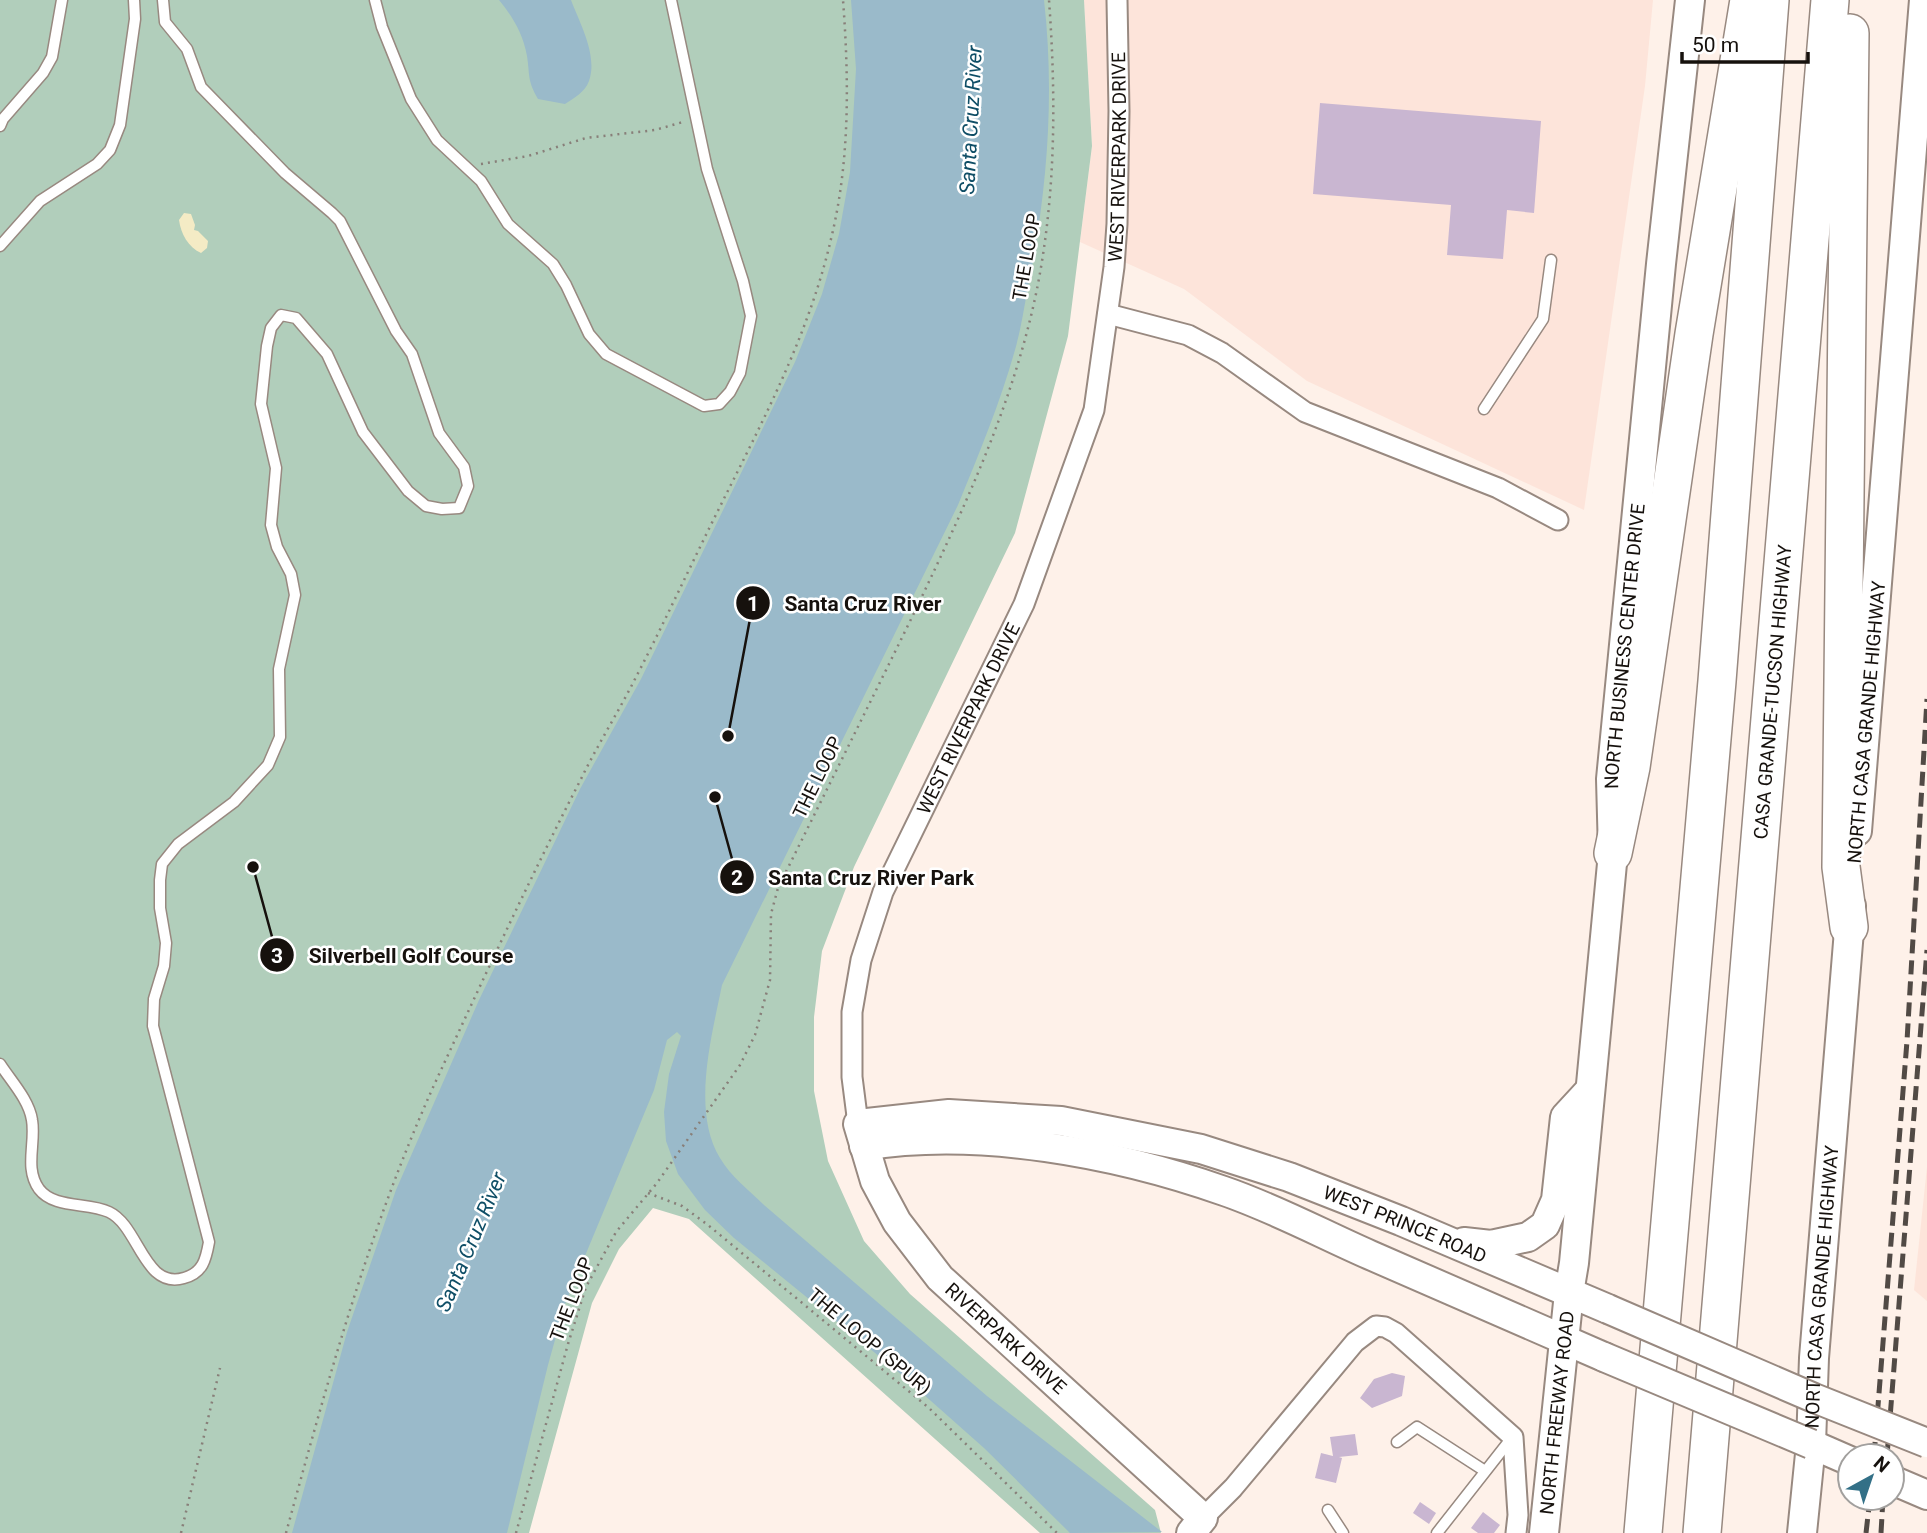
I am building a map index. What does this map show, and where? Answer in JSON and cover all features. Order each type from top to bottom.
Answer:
[{"type":"highway","points":[[1613,853],[1631,767],[1694,334],[1749,0]]},
{"type":"highway","points":[[1643,1533],[1717,681],[1770,0]]},
{"type":"highway","name":"CASA GRANDE-TUCSON HIGHWAY","points":[[1702,1533],[1830,0]]},
{"type":"highway","points":[[1849,927],[1841,867],[1850,0]]},
{"type":"main road","name":"NORTH BUSINESS CENTER DRIVE","points":[[1569,1293],[1613,853],[1611,809],[1614,751],[1659,277],[1690,0]]},
{"type":"main road","name":"NORTH CASA GRANDE HIGHWAY","points":[[1811,1444],[1814,1358],[1924,0]]},
{"type":"main road","points":[[1446,1240],[1491,1245],[1528,1237],[1545,1225],[1556,1200],[1565,1117],[1590,1091]]},
{"type":"main road","name":"WEST PRINCE ROAD","points":[[861,1135],[949,1114],[1074,1123],[1201,1149],[1289,1177],[1446,1240],[1814,1398],[1927,1443]]},
{"type":"main road","name":"WEST PRINCE ROAD","points":[[861,1135],[904,1139],[985,1140],[1053,1149],[1140,1166],[1226,1191],[1564,1340],[1836,1455]]},
{"type":"main road","name":"RIVERPARK DRIVE","points":[[861,1135],[875,1181],[897,1222],[940,1278],[1198,1528]]},
{"type":"main road","name":"NORTH FREEWAY ROAD","points":[[1545,1533],[1569,1293]]},
{"type":"main road","points":[[1802,1533],[1811,1444]]},
{"type":"main road","points":[[1906,1486],[1927,1495]]},
{"type":"street","name":"WEST RIVERPARK DRIVE","points":[[861,1135],[851,1047],[852,1013],[861,960],[883,892],[1024,604],[1094,410],[1114,267],[1119,111],[1116,0]]},
{"type":"street","points":[[1108,314],[1188,335],[1222,353],[1305,412],[1499,488],[1558,520]]},
{"type":"street","points":[[1198,1528],[1355,1342],[1376,1326],[1385,1327],[1396,1334],[1513,1437],[1518,1515],[1516,1533]]},
{"type":"lane","points":[[0,126],[43,73],[52,57],[62,0]]},
{"type":"lane","points":[[0,246],[40,201],[97,164],[110,150],[120,125],[135,19],[134,0]]},
{"type":"lane","points":[[0,1064],[24,1100],[32,1119],[30,1166],[39,1188],[51,1199],[110,1212],[125,1224],[145,1259],[160,1276],[177,1280],[192,1276],[205,1264],[209,1242],[153,1026],[154,999],[164,966],[166,943],[160,908],[160,880],[162,864],[178,844],[234,802],[268,765],[280,737],[279,669],[295,595],[291,574],[277,547],[271,525],[276,468],[261,404],[271,328],[281,315],[296,318],[327,354],[363,432],[408,491],[426,506],[459,508],[468,486],[464,467],[439,433],[412,354],[396,331],[340,221],[285,173],[201,87],[187,49],[166,22],[163,0]]},
{"type":"lane","points":[[375,0],[382,27],[411,99],[437,140],[481,181],[508,224],[553,264],[589,334],[606,354],[704,406],[719,404],[730,392],[740,373],[751,316],[743,281],[707,169],[671,0]]},
{"type":"lane","points":[[1484,409],[1543,319],[1551,260]]},
{"type":"lane","points":[[1397,1442],[1417,1427],[1485,1471]]},
{"type":"lane","points":[[1437,1533],[1513,1437]]},
{"type":"lane","points":[[1328,1510],[1343,1533]]},
{"type":"path","points":[[286,1533],[354,1294],[438,1075],[581,778],[636,678],[764,417],[796,348],[818,288],[841,192],[846,138],[844,0]]},
{"type":"path","name":"THE LOOP","points":[[516,1533],[586,1287],[616,1232],[657,1183],[740,1065],[755,1035],[771,979],[771,914],[778,888],[949,540],[983,466],[1011,387],[1037,290],[1053,170],[1055,78],[1049,0]]},
{"type":"path","points":[[468,167],[528,156],[586,138],[655,130],[696,118]]},
{"type":"path","name":"THE LOOP (SPUR)","points":[[648,1194],[682,1206],[751,1260],[929,1408],[1057,1533]]},
{"type":"path","points":[[181,1533],[220,1368]]},
{"type":"shaded area","points":[[1084,0],[1653,0],[1645,86],[1584,510],[1307,381],[1184,289],[1080,242],[1092,146]]},
{"type":"shaded area","points":[[1927,1167],[1927,1301],[1914,1290]]},
{"type":"green space","points":[[0,0],[1084,0],[1092,146],[1068,336],[1015,533],[854,867],[822,951],[814,1017],[814,1091],[828,1161],[864,1241],[910,1294],[1155,1510],[1161,1533],[1040,1533],[689,1219],[653,1208],[619,1249],[592,1303],[529,1533],[0,1533]]},
{"type":"sand","points":[[184,213],[191,214],[194,230],[208,241],[207,248],[201,253],[189,244],[183,235],[179,220]]},
{"type":"water","points":[[499,0],[571,0],[587,40],[591,61],[589,81],[579,94],[565,104],[538,99],[530,82],[527,56],[520,33]]},
{"type":"water","name":"Santa Cruz River","points":[[851,0],[1044,0],[1049,108],[1040,216],[1015,350],[996,409],[958,505],[722,985],[706,1073],[705,1096],[711,1139],[724,1165],[764,1205],[987,1396],[1162,1532],[1070,1533],[984,1448],[896,1370],[734,1238],[705,1210],[678,1174],[666,1141],[664,1112],[669,1074],[681,1036],[677,1032],[667,1040],[654,1090],[565,1304],[507,1533],[292,1533],[347,1332],[396,1190],[479,1000],[580,789],[641,679],[795,362],[822,294],[839,234],[850,172],[856,69]]},
{"type":"building","points":[[1320,103],[1541,121],[1534,213],[1507,210],[1503,259],[1447,255],[1451,205],[1313,194]]},
{"type":"building","points":[[1392,1373],[1405,1376],[1402,1396],[1372,1408],[1360,1398],[1374,1379]]},
{"type":"building","points":[[1355,1434],[1358,1455],[1339,1457],[1342,1458],[1336,1483],[1315,1478],[1321,1453],[1333,1456],[1330,1437]]},
{"type":"building","points":[[1420,1502],[1436,1513],[1429,1524],[1413,1513]]},
{"type":"building","points":[[1483,1512],[1500,1525],[1494,1533],[1478,1533],[1471,1528]]},
{"type":"railway","points":[[1875,1442],[1907,1041],[1927,699]]},
{"type":"railway","points":[[1888,1442],[1927,950]]},
{"type":"railway","points":[[1866,1533],[1868,1512]]},
{"type":"railway","points":[[1881,1533],[1882,1512]]},
{"type":"place","name":"Santa Cruz River","points":[[728,736]]},
{"type":"place","name":"Santa Cruz River Park","points":[[715,797]]},
{"type":"place","name":"Silverbell Golf Course","points":[[253,867]]}]
